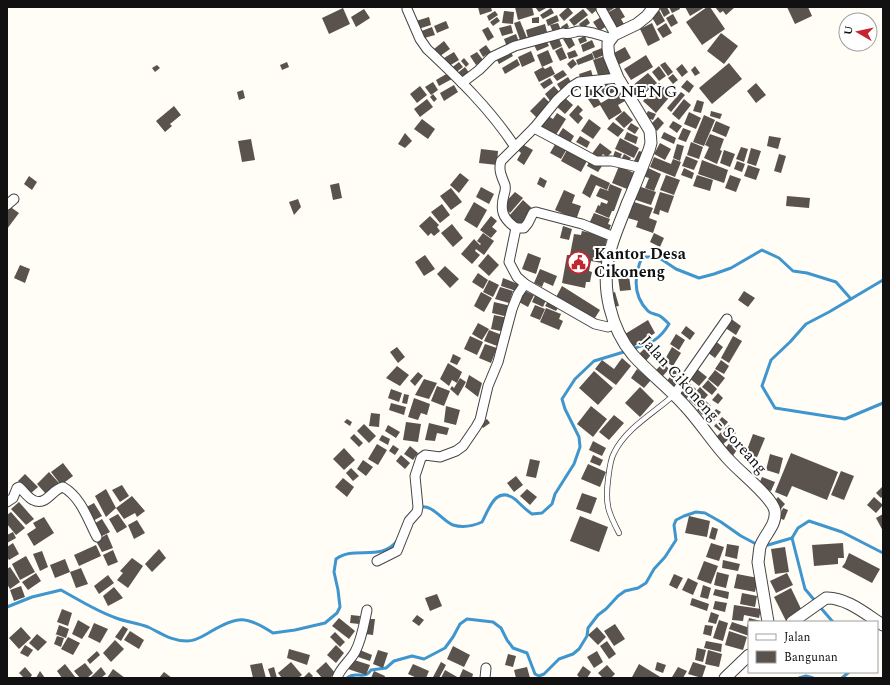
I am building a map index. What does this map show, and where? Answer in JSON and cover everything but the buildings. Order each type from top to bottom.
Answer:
[{"type":"street","points":[[462,83],[479,70],[492,57],[515,46],[563,33],[570,34],[581,31],[613,36],[637,24],[647,16],[654,7]]},
{"type":"street","points":[[408,9],[420,39],[427,49],[480,100],[503,128],[515,147]]},
{"type":"street","points":[[601,9],[613,36]]},
{"type":"street","name":"Jalan Cikoneng - Soreang","points":[[613,36],[608,43],[608,56],[618,78],[650,131],[651,143],[608,256],[606,274],[609,302],[615,324],[633,355],[685,406],[705,429],[719,450],[763,493],[774,508],[775,518],[772,527],[760,547],[758,562],[764,588],[768,621]]},
{"type":"street","points":[[614,237],[582,224],[536,212],[533,213],[524,228],[516,228],[504,216],[502,206],[506,188],[499,168],[501,161],[534,128],[557,100],[571,87],[579,82],[618,78]]},
{"type":"street","points":[[534,128],[596,161],[612,161],[642,168]]},
{"type":"street","points":[[516,228],[509,262],[517,277],[525,284],[595,324],[608,327],[615,324]]},
{"type":"street","points":[[377,561],[396,551],[409,521],[417,512],[418,507],[415,476],[421,458],[425,455],[440,457],[456,451],[463,446],[480,420],[488,386],[498,362],[512,308],[518,294],[525,284]]},
{"type":"street","points":[[674,395],[727,319]]},
{"type":"street","points":[[7,502],[13,498],[17,488],[19,487],[31,499],[43,501],[59,488],[63,487],[69,490],[77,499],[97,537]]},
{"type":"street","points":[[793,621],[826,598],[838,599],[876,621]]},
{"type":"street","points":[[337,678],[338,673],[354,654],[360,642],[367,610]]},
{"type":"street","points":[[725,678],[748,656]]},
{"type":"street","points":[[485,678],[486,668]]},
{"type":"lane","points":[[619,533],[609,513],[606,494],[613,453],[623,439],[641,421],[674,395]]},
{"type":"waterway","points":[[632,349],[654,341],[662,334],[669,324],[660,316],[648,311],[639,298],[636,278],[642,257],[658,257],[676,269],[699,278],[731,268],[762,250],[779,258],[793,271],[807,273],[836,282],[851,299]]},
{"type":"waterway","points":[[883,280],[806,324],[771,360],[762,386],[775,408],[845,419],[883,403]]},
{"type":"waterway","points":[[420,507],[429,508],[449,523],[460,526],[482,522],[494,500],[503,495],[509,496],[516,500],[532,514],[542,513],[552,504],[555,494],[574,464],[580,447],[579,437],[565,409],[562,399],[575,379],[594,361],[627,351]]},
{"type":"waterway","points":[[347,678],[354,675],[366,675],[371,670],[386,668],[394,661],[412,656],[424,659],[445,648],[460,624],[467,619],[493,622],[501,628],[513,648],[527,653],[535,674],[539,676],[544,674],[559,659],[573,654],[579,649],[587,636],[588,628],[598,615],[618,596],[625,591],[638,588],[646,583],[654,569],[665,557],[676,540],[674,525],[676,520],[696,512],[705,513],[758,545]]},
{"type":"waterway","points":[[816,602],[805,589],[792,538],[798,528],[809,521],[842,532],[883,553]]},
{"type":"waterway","points":[[764,545],[792,538]]},
{"type":"waterway","points":[[7,607],[32,597],[61,590],[109,615],[148,627],[181,641],[190,641],[202,637],[227,623],[242,620],[256,623],[273,633],[295,630],[325,623],[337,613],[340,607],[334,572],[336,559],[351,553],[383,551],[391,547],[397,541]]},
{"type":"waterway","points":[[820,607],[832,621]]},
{"type":"waterway","points":[[842,678],[848,673]]},
{"type":"waterway","points":[[799,678],[806,676],[813,678]]},
{"type":"place","name":"Kantor Desa Cikoneng","points":[[579,263]]},
{"type":"district","name":"CIKONENG","points":[[624,91]]}]
